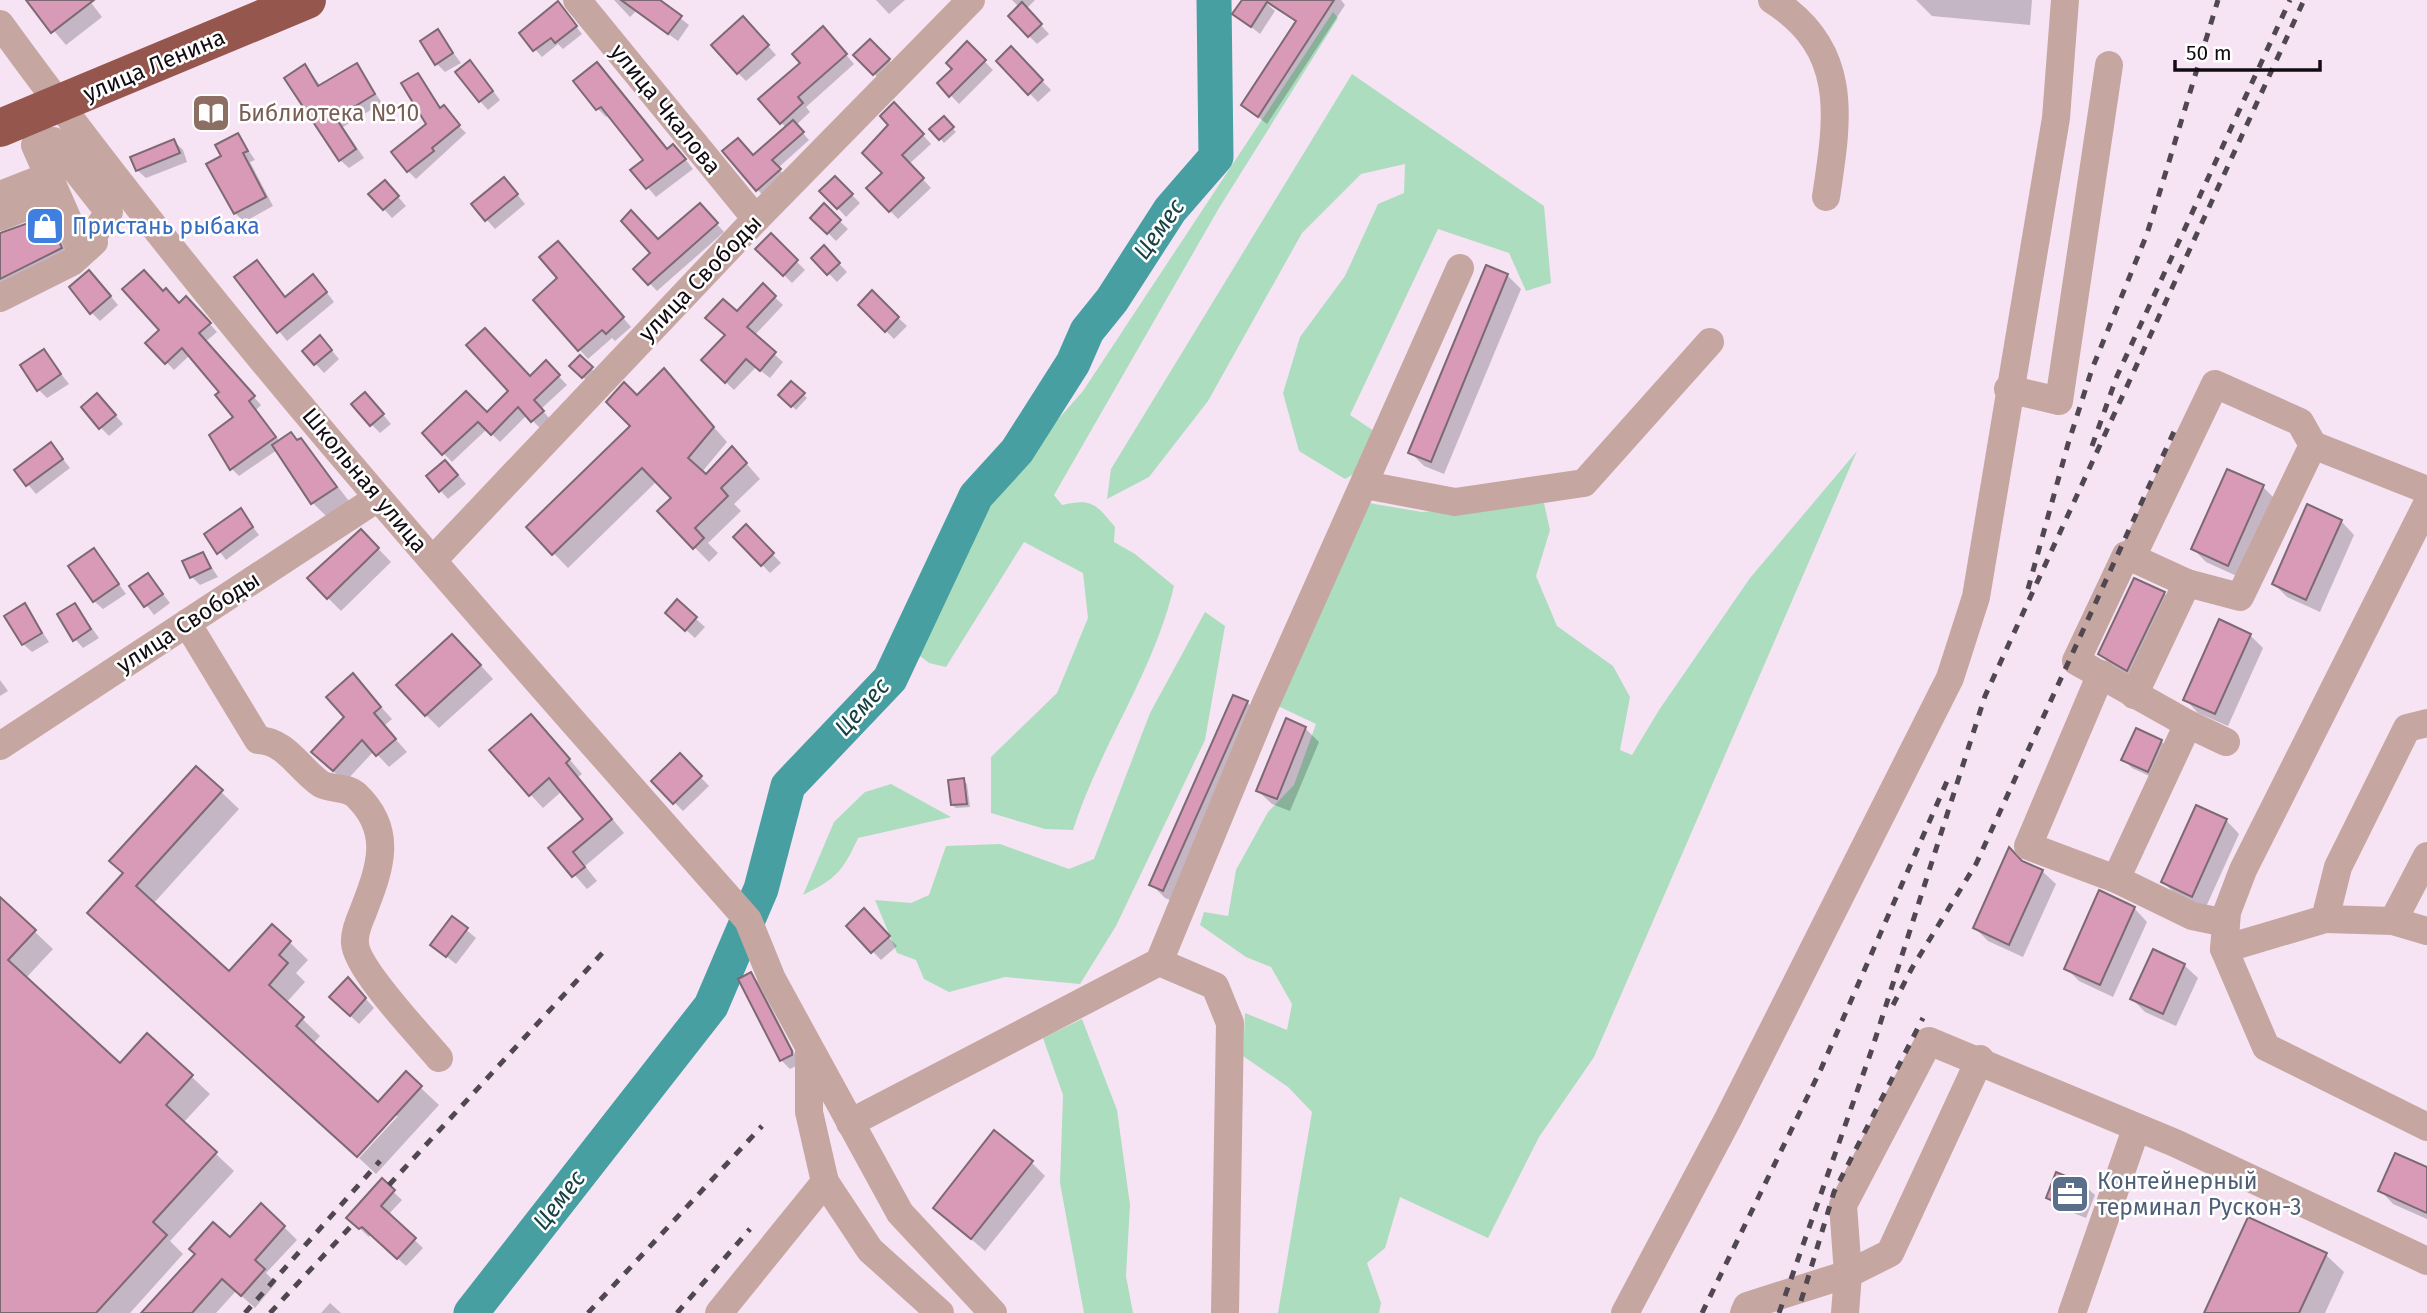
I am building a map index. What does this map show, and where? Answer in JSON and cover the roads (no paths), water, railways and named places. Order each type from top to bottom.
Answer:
[{"type":"highway","name":"улица Ленина","points":[[0,128],[307,0]]},
{"type":"street","name":"улица Чкалова","points":[[576,0],[755,219]]},
{"type":"street","name":"улица Свободы","points":[[433,560],[755,219],[971,0]]},
{"type":"street","points":[[1772,0],[1797,16],[1831,69],[1836,132],[1826,197]]},
{"type":"street","points":[[1625,1313],[1734,1107],[1950,678],[1976,597],[2008,389],[2056,118],[2065,0]]},
{"type":"street","name":"Школьная улица","points":[[0,24],[58,105],[376,499],[433,560],[748,920],[772,979],[900,1213],[993,1313]]},
{"type":"street","points":[[2008,389],[2060,401],[2109,65]]},
{"type":"street","points":[[0,195],[46,177],[53,196],[0,217]]},
{"type":"street","points":[[0,298],[72,262],[137,202]]},
{"type":"street","points":[[850,1123],[1159,962],[1265,705],[1460,268]]},
{"type":"street","points":[[1365,485],[1455,502],[1584,483],[1710,342]]},
{"type":"street","points":[[2132,557],[2216,384],[2300,422],[2312,445],[2427,490]]},
{"type":"street","points":[[2226,742],[2134,695],[2076,661],[2126,555],[2187,583],[2240,597],[2312,445]]},
{"type":"street","name":"улица Свободы","points":[[0,746],[376,499]]},
{"type":"street","points":[[2427,505],[2243,870],[2227,912],[2225,936],[2266,1047],[2427,1127]]},
{"type":"street","points":[[2134,695],[2187,583]]},
{"type":"street","points":[[187,623],[258,740],[272,741],[324,786],[342,787],[355,794],[375,820],[380,839],[381,865],[354,944],[371,976],[439,1058]]},
{"type":"street","points":[[2101,674],[2028,846],[2116,879],[2192,916],[2225,936],[2325,919],[2393,921],[2427,931]]},
{"type":"street","points":[[2325,919],[2338,867],[2407,728],[2427,723]]},
{"type":"street","points":[[2116,879],[2188,724]]},
{"type":"street","points":[[2393,921],[2427,856]]},
{"type":"street","points":[[1159,962],[1216,986],[1230,1023],[1226,1313]]},
{"type":"street","points":[[1845,1313],[1847,1274],[1843,1205],[1929,1041],[1980,1059],[2136,1129],[2175,1143],[2427,1261]]},
{"type":"street","points":[[809,1048],[808,1112],[825,1182],[870,1250],[940,1313]]},
{"type":"street","points":[[1744,1313],[1747,1306],[1847,1274],[1890,1253],[1980,1059]]},
{"type":"street","points":[[2072,1313],[2136,1129]]},
{"type":"street","points":[[719,1313],[825,1182]]},
{"type":"waterway","name":"Цемес","points":[[471,1313],[711,1006],[761,889],[788,786],[890,679],[976,496],[1017,451],[1073,363],[1087,331],[1112,300],[1170,210],[1216,157],[1214,0]]},
{"type":"railway","points":[[2028,589],[2092,369],[2147,234],[2218,0]]},
{"type":"railway","points":[[2092,446],[2117,376],[2290,0]]},
{"type":"railway","points":[[1779,1313],[1872,1049],[1985,696],[2304,0]]},
{"type":"railway","points":[[1893,1005],[1912,968],[1976,864],[2177,425]]},
{"type":"railway","points":[[1702,1313],[1821,1069],[1948,779]]},
{"type":"railway","points":[[389,1185],[606,949]]},
{"type":"railway","points":[[1801,1301],[1834,1192],[1923,1018]]},
{"type":"railway","points":[[588,1313],[762,1126]]},
{"type":"railway","points":[[245,1313],[380,1161]]},
{"type":"railway","points":[[270,1313],[353,1224]]},
{"type":"railway","points":[[677,1313],[750,1229]]},
{"type":"place","name":"Библиотека №10","points":[[211,113]]},
{"type":"place","name":"Пристань рыбака","points":[[45,226]]},
{"type":"place","name":"Контейнерный терминал Рускон-3","points":[[2070,1194]]}]
